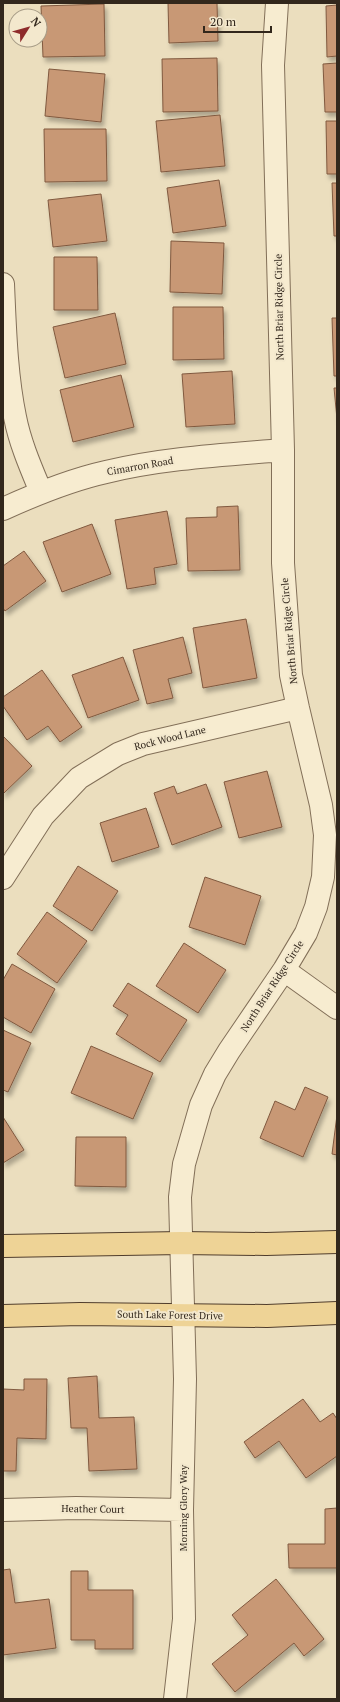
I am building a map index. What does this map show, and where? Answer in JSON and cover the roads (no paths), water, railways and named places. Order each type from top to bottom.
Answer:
[{"type":"main road","points":[[3,1246],[337,1242]]},
{"type":"main road","name":"South Lake Forest Drive","points":[[3,1316],[80,1314],[268,1316],[337,1312]]},
{"type":"street","name":"North Briar Ridge Circle","points":[[184,1316],[180,1197],[184,1164],[201,1106],[215,1074],[229,1050],[284,970],[306,933],[316,907],[323,877],[325,835],[321,805],[291,675],[283,563],[283,450],[273,65],[277,3]]},
{"type":"street","points":[[3,284],[7,366],[15,418],[28,460],[42,492]]},
{"type":"street","name":"Cimarron Road","points":[[3,509],[42,492],[106,472],[172,460],[283,450]]},
{"type":"street","name":"Rock Wood Lane","points":[[3,878],[43,816],[79,778],[118,754],[143,744],[298,708]]},
{"type":"street","points":[[284,970],[337,1008]]},
{"type":"street","name":"Morning Glory Way","points":[[175,1699],[184,1619],[182,1510],[185,1379],[184,1316]]},
{"type":"street","name":"Heather Court","points":[[3,1510],[76,1508],[182,1510]]}]
